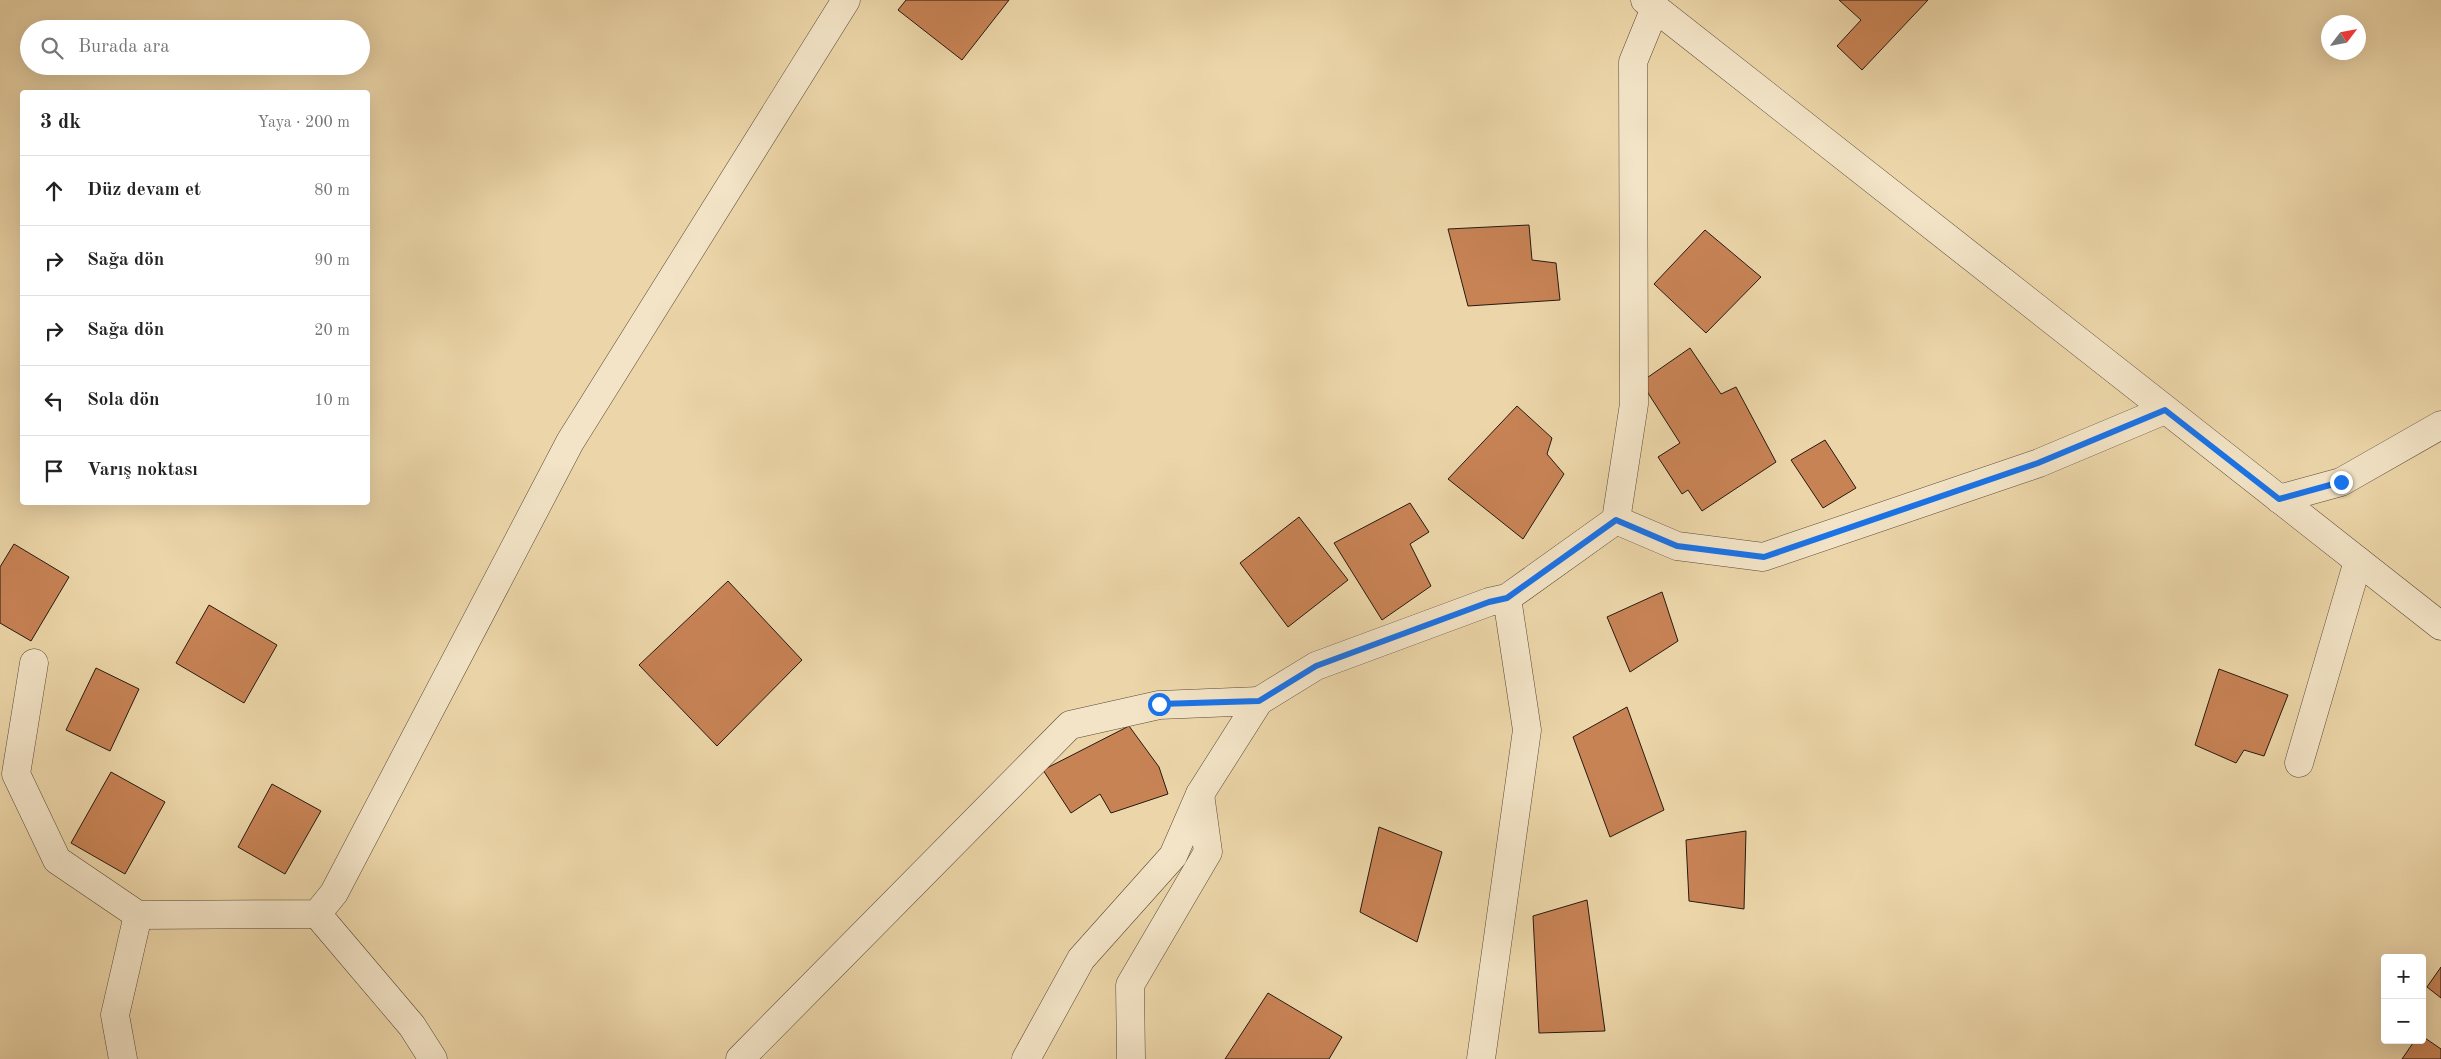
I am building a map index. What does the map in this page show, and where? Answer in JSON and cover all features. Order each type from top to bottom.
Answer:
[{"type":"street","points":[[317,914],[334,893],[570,442],[846,0]]},
{"type":"street","points":[[1026,1059],[1081,959],[1173,856],[1200,794],[1259,701],[1316,666],[1489,602],[1507,598],[1616,520],[1634,404],[1633,62],[1650,4],[2441,626]]},
{"type":"street","points":[[1616,520],[1677,546],[1764,557],[2038,463],[2165,410]]},
{"type":"street","points":[[2279,499],[2341,482],[2441,425]]},
{"type":"street","points":[[2299,763],[2358,561]]},
{"type":"street","points":[[1481,1059],[1527,730],[1507,598]]},
{"type":"street","points":[[34,663],[16,774],[57,860],[138,916],[317,914]]},
{"type":"street","points":[[740,1059],[1070,725],[1159,704],[1259,701]]},
{"type":"street","points":[[1131,1059],[1130,985],[1208,852],[1200,794]]},
{"type":"street","points":[[317,914],[412,1026],[433,1059]]},
{"type":"street","points":[[123,1059],[114,1014],[138,916]]},
{"type":"building","points":[[906,0],[1009,0],[962,60],[898,10]]},
{"type":"building","points":[[1839,0],[1928,0],[1862,70],[1837,46],[1861,20]]},
{"type":"building","points":[[1529,225],[1532,260],[1556,263],[1560,300],[1468,306],[1448,229]]},
{"type":"building","points":[[1705,230],[1761,277],[1706,333],[1654,284]]},
{"type":"building","points":[[1690,348],[1721,394],[1736,387],[1776,462],[1702,511],[1688,490],[1682,494],[1658,457],[1680,443],[1641,382]]},
{"type":"building","points":[[1517,406],[1552,438],[1547,454],[1564,474],[1523,539],[1448,479]]},
{"type":"building","points":[[1825,440],[1856,488],[1823,508],[1791,460]]},
{"type":"building","points":[[1410,503],[1429,532],[1410,544],[1431,586],[1382,620],[1334,543]]},
{"type":"building","points":[[1299,517],[1348,580],[1288,627],[1240,563]]},
{"type":"building","points":[[14,544],[69,577],[31,641],[0,623],[0,567]]},
{"type":"building","points":[[728,581],[802,660],[717,746],[639,665]]},
{"type":"building","points":[[1662,592],[1678,641],[1630,672],[1607,617]]},
{"type":"building","points":[[209,605],[277,645],[244,703],[176,663]]},
{"type":"building","points":[[96,668],[139,689],[110,751],[66,730]]},
{"type":"building","points":[[2219,669],[2288,695],[2264,756],[2244,750],[2236,763],[2195,745]]},
{"type":"building","points":[[1627,707],[1664,810],[1610,837],[1573,737]]},
{"type":"building","points":[[1129,726],[1159,767],[1168,794],[1111,813],[1100,794],[1071,813],[1043,770]]},
{"type":"building","points":[[111,772],[165,802],[125,874],[71,843]]},
{"type":"building","points":[[272,784],[321,811],[285,874],[238,847]]},
{"type":"building","points":[[1379,827],[1442,852],[1417,942],[1360,912]]},
{"type":"building","points":[[1746,831],[1744,909],[1689,901],[1686,840]]},
{"type":"building","points":[[1587,900],[1605,1031],[1539,1033],[1533,916]]},
{"type":"building","points":[[2441,967],[2441,998],[2427,987]]},
{"type":"building","points":[[1268,993],[1342,1037],[1329,1059],[1225,1059]]},
{"type":"building","points":[[2426,1039],[2441,1049],[2441,1059],[2402,1059],[2412,1044],[2426,1044]]},
{"type":"route","points":[[1159,704],[1259,701],[1316,666],[1489,602],[1507,598],[1616,520],[1677,546],[1764,557],[2038,463],[2165,410],[2279,499],[2341,482]]}]
